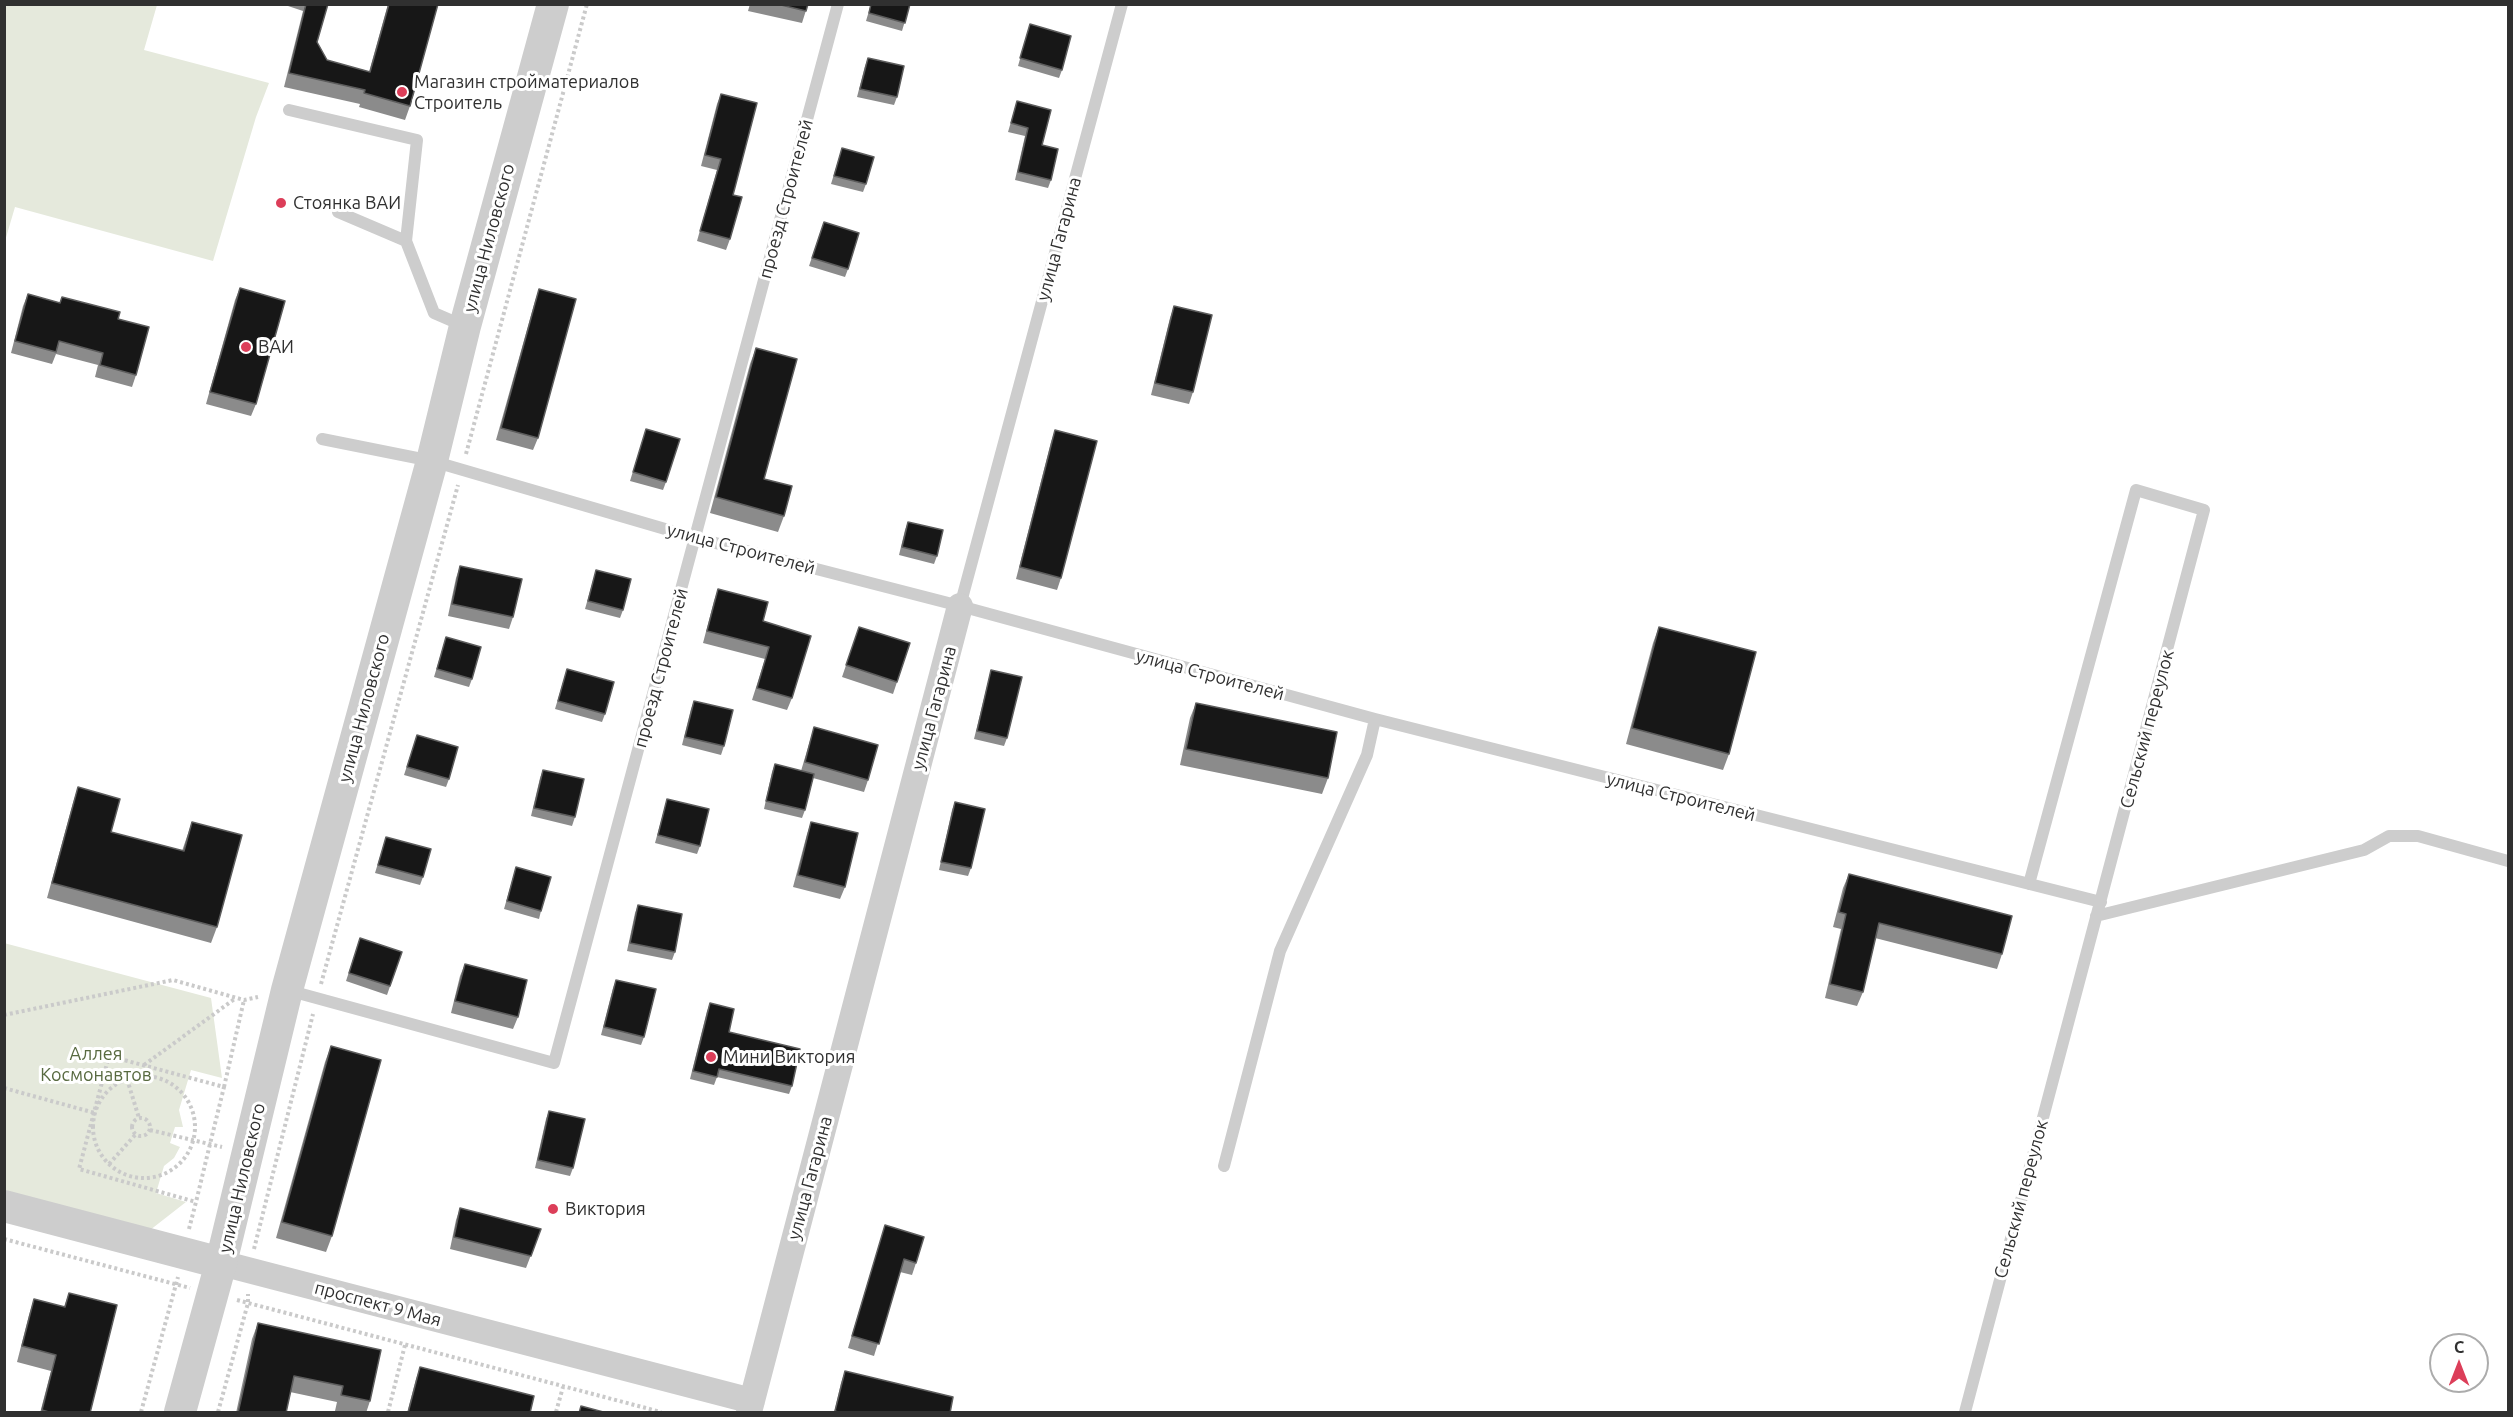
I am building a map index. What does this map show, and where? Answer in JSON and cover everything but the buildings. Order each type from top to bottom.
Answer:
[{"type":"street","name":"улица Ниловского","points":[[180,1413],[213,1294],[235,1267],[287,990],[432,461],[465,326],[553,4]]},
{"type":"street","name":"улица Гагарина","points":[[750,1407],[960,606]]},
{"type":"street","name":"проспект 9 Мая","points":[[4,1206],[750,1407]]},
{"type":"lane","name":"проезд Строителей","points":[[287,990],[554,1064],[838,4]]},
{"type":"lane","name":"улица Гагарина","points":[[960,606],[1122,4]]},
{"type":"lane","points":[[289,110],[417,140],[406,240],[434,313],[465,326]]},
{"type":"lane","points":[[338,212],[406,240]]},
{"type":"lane","name":"улица Строителей","points":[[322,439],[432,461],[696,538],[960,606],[1375,719],[2101,902]]},
{"type":"lane","name":"Сельский переулок","points":[[1965,1413],[2205,510],[2136,490],[2029,884]]},
{"type":"lane","points":[[1224,1166],[1280,951],[1366,755],[1375,719]]},
{"type":"lane","points":[[2096,916],[2364,850],[2389,836],[2418,836],[2508,861]]},
{"type":"path","points":[[218,1413],[248,1303],[235,1267],[317,998],[587,4]]},
{"type":"path","points":[[4,1016],[173,980],[244,1000],[287,990]]},
{"type":"path","points":[[143,1065],[236,998]]},
{"type":"path","points":[[141,1413],[176,1284],[244,1000]]},
{"type":"path","points":[[196,1202],[79,1169],[109,1056],[224,1088]]},
{"type":"path","points":[[159,1078],[161,1070]]},
{"type":"path","points":[[143,1076],[159,1078],[173,1084],[184,1095],[192,1109],[196,1124],[194,1140],[187,1156],[175,1168],[159,1176],[141,1178],[129,1175],[109,1164],[100,1153],[93,1126],[95,1113],[108,1092],[127,1079],[143,1076]]},
{"type":"path","points":[[127,1079],[139,1118]]},
{"type":"path","points":[[4,1088],[95,1113]]},
{"type":"path","points":[[139,1118],[148,1121],[150,1130]]},
{"type":"path","points":[[139,1118],[133,1124],[132,1130],[144,1136],[150,1130]]},
{"type":"path","points":[[150,1130],[194,1140]]},
{"type":"path","points":[[109,1164],[136,1134]]},
{"type":"path","points":[[127,1182],[129,1175]]},
{"type":"path","points":[[4,1239],[661,1413]]},
{"type":"path","points":[[388,1413],[405,1345]]},
{"type":"path","points":[[556,1413],[563,1387]]},
{"type":"green space","points":[[5,4],[157,5],[144,50],[269,83],[256,117],[213,261],[15,207],[5,241]]},
{"type":"green space","name":"Аллея Космонавтов","points":[[4,943],[211,998],[222,1078],[191,1070],[179,1110],[183,1127],[175,1127],[170,1143],[180,1147],[174,1158],[164,1166],[156,1193],[186,1202],[145,1234],[5,1196]]},
{"type":"place","name":"Магазин стройматериалов Строитель","points":[[402,92]]},
{"type":"place","name":"Стоянка ВАИ","points":[[281,203]]},
{"type":"place","name":"ВАИ","points":[[246,347]]},
{"type":"place","name":"Мини Виктория","points":[[711,1057]]},
{"type":"place","name":"Виктория","points":[[553,1209]]}]
